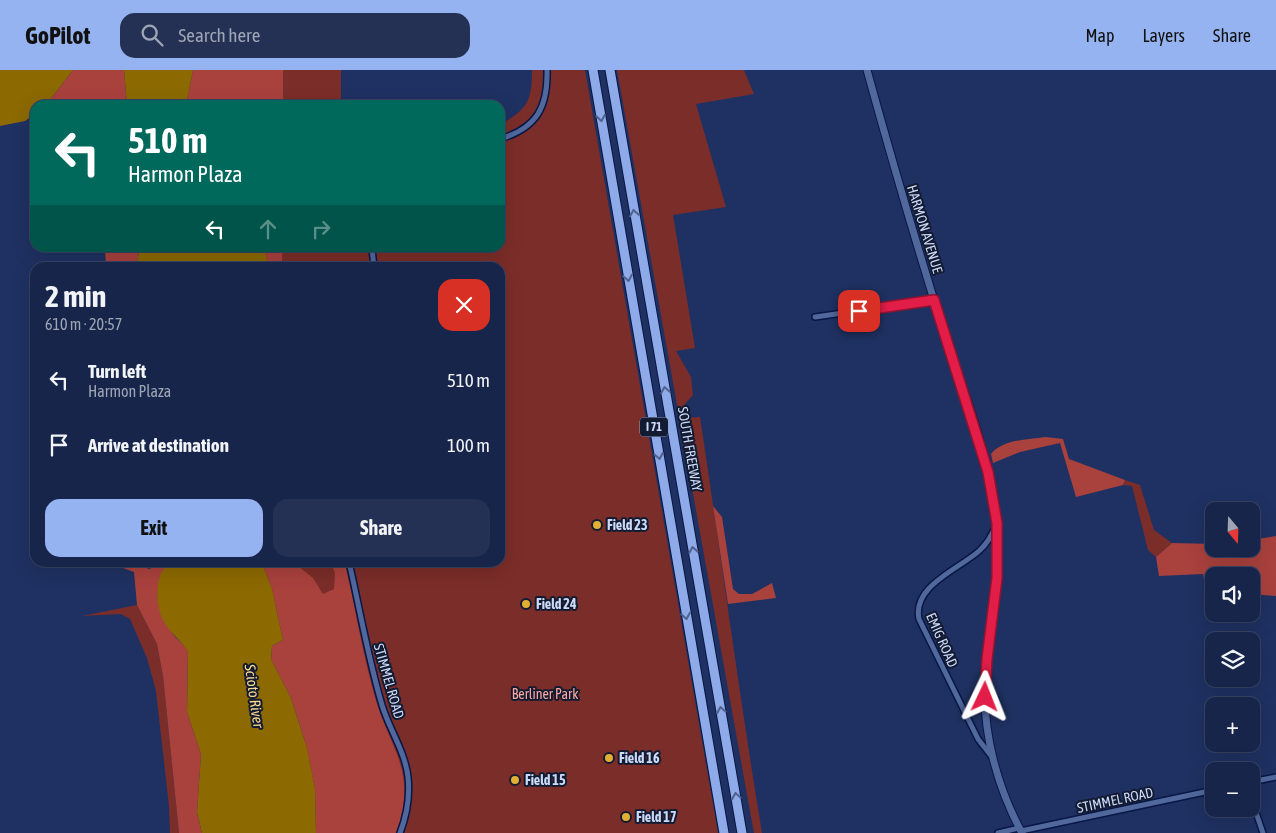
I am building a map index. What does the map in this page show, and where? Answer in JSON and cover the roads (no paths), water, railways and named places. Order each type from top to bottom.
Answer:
[{"type":"highway","name":"I 71","points":[[593,70],[724,833]]},
{"type":"highway","name":"SOUTH FREEWAY","points":[[610,70],[742,833]]},
{"type":"main road","name":"HARMON AVENUE","points":[[867,70],[900,189],[988,472],[997,523],[997,578],[985,686],[985,712],[992,757],[1002,789],[1020,831]]},
{"type":"street","points":[[505,138],[517,134],[530,125],[538,115],[545,100],[547,70]]},
{"type":"street","points":[[814,317],[934,300]]},
{"type":"street","name":"EMIG ROAD","points":[[992,757],[982,746],[970,723],[919,620],[918,612],[921,599],[931,587],[980,550],[991,537],[997,523]]},
{"type":"street","name":"STIMMEL ROAD","points":[[350,567],[377,689],[386,719],[400,749],[408,775],[405,821],[400,833]]},
{"type":"street","points":[[1260,780],[1276,777]]},
{"type":"street","name":"STIMMEL ROAD","points":[[998,833],[1020,831],[1205,792]]},
{"type":"street","points":[[1258,817],[1263,833]]},
{"type":"water","points":[[0,70],[73,70],[50,100],[30,100],[30,118],[25,121],[0,126]]},
{"type":"water","points":[[124,70],[193,70],[187,100],[127,100]]},
{"type":"water","points":[[139,252],[265,252],[268,262],[137,262]]},
{"type":"water","name":"Scioto River","points":[[166,567],[264,567],[272,589],[283,640],[272,646],[271,659],[291,698],[307,748],[315,789],[316,833],[202,833],[197,812],[201,754],[187,712],[188,652],[168,629],[161,614],[158,601],[158,582]]},
{"type":"place","name":"Field 23","points":[[597,525]]},
{"type":"place","name":"Field 24","points":[[526,604]]},
{"type":"place","name":"Field 16","points":[[609,758]]},
{"type":"place","name":"Field 15","points":[[515,780]]},
{"type":"place","name":"Field 17","points":[[626,817]]},
{"type":"park label","name":"Berliner Park","points":[[545,694]]}]
